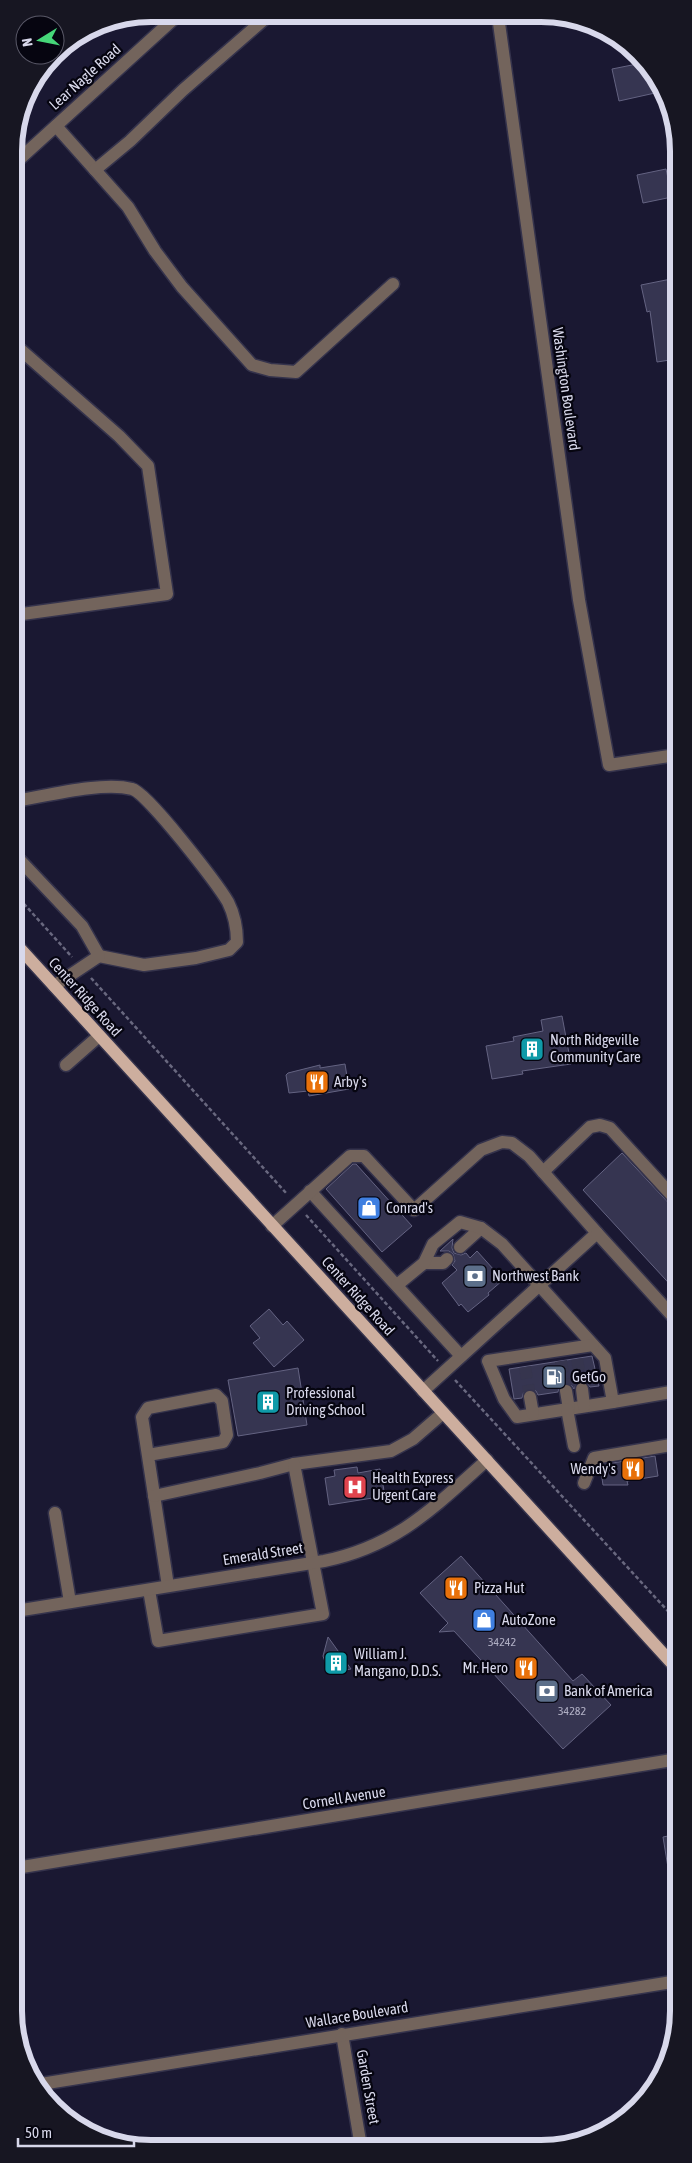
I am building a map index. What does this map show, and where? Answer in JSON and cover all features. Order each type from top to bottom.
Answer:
[{"type":"main road","name":"Center Ridge Road","points":[[23,952],[669,1660]]},
{"type":"street","name":"Lear Nagle Road","points":[[23,151],[56,126],[170,22]]},
{"type":"street","points":[[94,170],[130,141],[183,90],[260,22]]},
{"type":"street","name":"Washington Boulevard","points":[[499,22],[579,600],[609,765],[670,756]]},
{"type":"street","points":[[56,126],[128,207],[155,251],[182,287],[252,365],[270,370],[296,372],[392,284]]},
{"type":"street","points":[[23,352],[119,436],[148,466],[167,594],[23,614]]},
{"type":"street","points":[[23,800],[98,788],[120,787],[135,789],[185,842],[227,902],[237,924],[236,942],[229,950],[196,958],[144,965],[99,956],[54,986]]},
{"type":"street","points":[[23,863],[82,926],[99,956]]},
{"type":"street","points":[[66,1065],[99,1036]]},
{"type":"street","points":[[543,1172],[590,1127],[600,1125],[610,1128],[669,1192]]},
{"type":"street","points":[[272,1226],[350,1156],[364,1156],[414,1210],[481,1150],[502,1142],[512,1143],[520,1148],[543,1172],[669,1313]]},
{"type":"street","points":[[310,1191],[461,1356]]},
{"type":"street","points":[[397,1285],[424,1263],[433,1244],[460,1222],[481,1228],[502,1244],[605,1358],[613,1402]]},
{"type":"street","points":[[460,1247],[481,1228]]},
{"type":"street","points":[[423,1391],[597,1233]]},
{"type":"street","points":[[424,1263],[443,1263],[447,1259]]},
{"type":"street","points":[[473,1345],[488,1361],[504,1400],[517,1417],[669,1392]]},
{"type":"street","points":[[488,1361],[524,1361],[560,1356],[576,1353],[593,1345]]},
{"type":"street","points":[[582,1389],[584,1406]]},
{"type":"street","points":[[566,1391],[574,1446]]},
{"type":"street","points":[[148,1455],[223,1442],[227,1435],[222,1401],[216,1395],[148,1408],[142,1417],[168,1586]]},
{"type":"street","points":[[530,1397],[533,1414]]},
{"type":"street","points":[[154,1496],[294,1464],[391,1451],[413,1439],[443,1413]]},
{"type":"street","points":[[584,1483],[594,1458],[669,1445]]},
{"type":"street","name":"Emerald Street","points":[[22,1610],[315,1563],[359,1552],[392,1538],[422,1517],[487,1460]]},
{"type":"street","points":[[149,1590],[158,1642],[323,1614],[315,1563],[294,1464]]},
{"type":"street","points":[[55,1512],[70,1602]]},
{"type":"street","name":"Cornell Avenue","points":[[22,1867],[669,1760]]},
{"type":"street","name":"Wallace Boulevard","points":[[44,2083],[669,1982]]},
{"type":"street","name":"Garden Street","points":[[342,2034],[360,2140]]},
{"type":"path","points":[[23,902],[446,1370],[669,1611]]},
{"type":"building","points":[[636,64],[648,80],[655,93],[619,101],[612,69]]},
{"type":"building","points":[[666,169],[670,197],[643,203],[637,175]]},
{"type":"building","points":[[670,279],[670,360],[657,362],[650,311],[647,312],[641,285]]},
{"type":"building","name":"North Ridgeville Community Care","points":[[562,1016],[571,1064],[522,1071],[523,1074],[492,1079],[486,1046],[514,1041],[513,1037],[543,1031],[541,1020]]},
{"type":"building","name":"Arby's","points":[[345,1064],[349,1089],[309,1096],[308,1091],[289,1093],[286,1075],[288,1073],[320,1065],[320,1068]]},
{"type":"building","points":[[622,1153],[669,1204],[669,1284],[583,1190]]},
{"type":"building","name":"Conrad's","points":[[353,1164],[356,1164],[412,1226],[382,1252],[326,1189]]},
{"type":"building","name":"Northwest Bank","points":[[453,1239],[452,1248],[454,1253],[461,1255],[466,1253],[470,1258],[477,1251],[503,1280],[488,1293],[489,1295],[468,1312],[461,1304],[459,1306],[442,1283],[457,1270],[452,1265],[455,1261],[453,1254],[449,1251],[440,1251]]},
{"type":"building","points":[[269,1309],[283,1325],[287,1321],[304,1340],[274,1367],[253,1343],[260,1338],[250,1326]]},
{"type":"building","name":"GetGo","points":[[592,1356],[599,1386],[590,1387],[586,1382],[581,1381],[577,1383],[574,1389],[565,1383],[560,1385],[558,1392],[538,1395],[536,1391],[529,1389],[524,1391],[522,1398],[514,1399],[509,1369]]},
{"type":"building","name":"Professional Driving School","points":[[298,1368],[307,1425],[238,1436],[228,1380]]},
{"type":"building","points":[[655,1456],[658,1476],[627,1481],[628,1485],[603,1485],[600,1465]]},
{"type":"building","name":"Health Express Urgent Care","points":[[357,1467],[358,1473],[380,1469],[385,1496],[329,1505],[325,1478],[335,1476],[334,1470]]},
{"type":"building","points":[[461,1556],[573,1681],[582,1674],[611,1705],[563,1749],[454,1631],[439,1632],[448,1623],[420,1593]]},
{"type":"building","name":"William J. Mangano, D.D.S.","points":[[328,1637],[351,1669],[329,1673],[323,1656]]},
{"type":"building","points":[[669,1836],[669,1874],[663,1837]]},
{"type":"tunnel","points":[[577,1359],[582,1389]]},
{"type":"tunnel","points":[[561,1361],[566,1391]]},
{"type":"tunnel","points":[[525,1367],[530,1397]]},
{"type":"place","name":"North Ridgeville Community Care","points":[[532,1049]]},
{"type":"place","name":"Arby's","points":[[317,1082]]},
{"type":"place","name":"Conrad's","points":[[369,1208]]},
{"type":"place","name":"Northwest Bank","points":[[475,1276]]},
{"type":"place","name":"GetGo","points":[[554,1377]]},
{"type":"place","name":"Professional Driving School","points":[[268,1402]]},
{"type":"place","name":"Wendy's","points":[[633,1469]]},
{"type":"place","name":"Health Express Urgent Care","points":[[355,1487]]},
{"type":"place","name":"Pizza Hut","points":[[456,1588]]},
{"type":"place","name":"AutoZone","points":[[484,1620]]},
{"type":"place","name":"William J. Mangano, D.D.S.","points":[[336,1663]]},
{"type":"place","name":"Mr. Hero","points":[[526,1668]]},
{"type":"place","name":"Bank of America","points":[[547,1691]]}]
